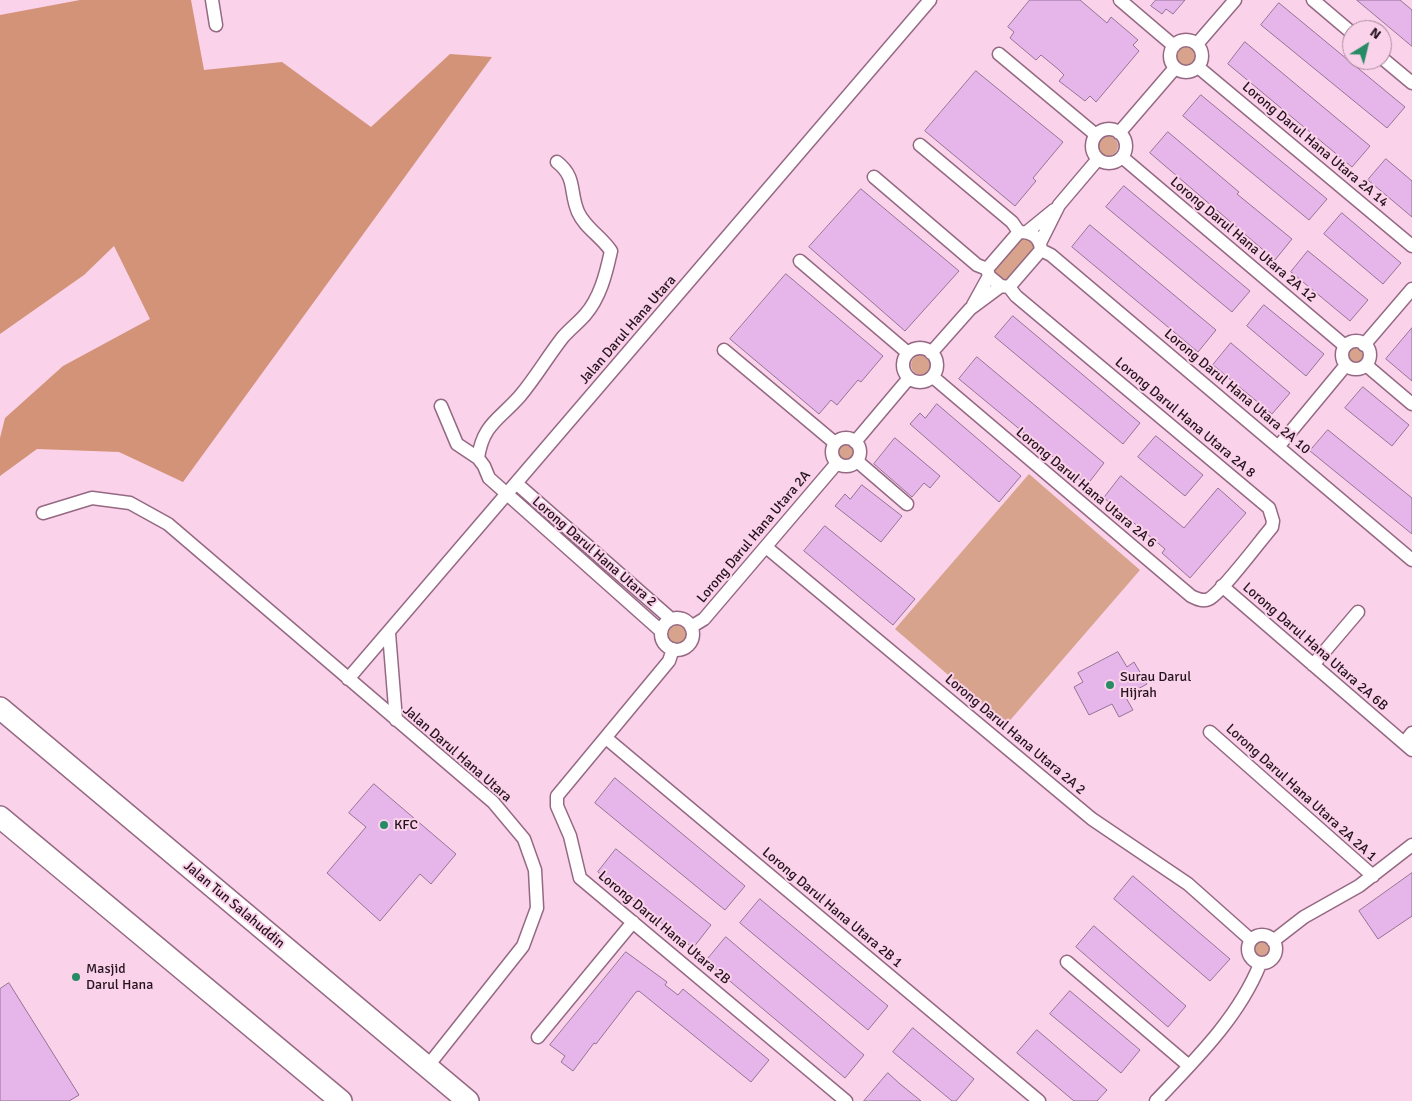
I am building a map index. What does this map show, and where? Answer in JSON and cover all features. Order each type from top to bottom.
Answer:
[{"type":"highway","name":"Jalan Tun Salahuddin","points":[[0,708],[468,1101]]},
{"type":"highway","points":[[0,817],[341,1101]]},
{"type":"street","points":[[212,0],[216,25]]},
{"type":"street","name":"Jalan Darul Hana Utara","points":[[348,679],[930,0]]},
{"type":"street","points":[[1120,0],[1174,46]]},
{"type":"street","points":[[1197,44],[1235,0]]},
{"type":"street","points":[[1313,0],[1342,25]]},
{"type":"street","points":[[1186,40],[1197,44],[1203,58],[1198,67],[1190,72],[1179,71],[1175,68],[1170,58],[1174,46],[1186,40]]},
{"type":"street","points":[[999,54],[1096,135]]},
{"type":"street","points":[[1392,66],[1412,83]]},
{"type":"street","name":"Lorong Darul Hana Utara 2A 14","points":[[1198,67],[1412,246]]},
{"type":"street","points":[[1119,133],[1175,68]]},
{"type":"street","points":[[1108,129],[1119,133],[1125,147],[1122,157],[1112,162],[1098,159],[1092,148],[1096,135],[1108,129]]},
{"type":"street","name":"Lorong Darul Hana Utara 2A 10","points":[[920,146],[1023,232],[1034,236],[1052,256],[1412,560]]},
{"type":"street","name":"Lorong Darul Hana Utara 2A 12","points":[[1122,157],[1345,346]]},
{"type":"street","points":[[931,353],[970,309],[988,273],[1023,232],[1059,205],[1098,159]]},
{"type":"street","points":[[441,406],[457,444],[478,458],[480,440],[486,429],[514,403],[540,372],[563,338],[586,314],[600,292],[611,252],[603,240],[585,225],[578,211],[568,171],[557,162]]},
{"type":"street","name":"Lorong Darul Hana Utara 2A 8","points":[[874,178],[1269,508],[1273,520],[1272,527],[1222,586]]},
{"type":"street","points":[[970,309],[1005,286],[1041,246],[1059,205]]},
{"type":"street","points":[[800,261],[908,354]]},
{"type":"street","points":[[1364,344],[1412,289]]},
{"type":"street","points":[[1356,341],[1364,344],[1369,352],[1366,365],[1358,369],[1346,365],[1342,357],[1345,346],[1356,341]]},
{"type":"street","points":[[922,349],[931,353],[937,363],[933,377],[921,382],[909,378],[903,365],[908,354],[922,349]]},
{"type":"street","points":[[724,350],[835,443]]},
{"type":"street","points":[[1278,447],[1346,365]]},
{"type":"street","points":[[1366,365],[1412,404]]},
{"type":"street","name":"Lorong Darul Hana Utara 2A 6","points":[[933,377],[1191,596],[1205,600],[1211,598],[1222,586]]},
{"type":"street","points":[[855,442],[909,378]]},
{"type":"street","points":[[845,438],[855,442],[860,453],[857,461],[849,466],[837,463],[832,455],[835,443],[845,438]]},
{"type":"street","name":"Lorong Darul Hana Utara 2","points":[[478,458],[489,478],[506,495],[661,631]]},
{"type":"street","points":[[857,461],[907,504]]},
{"type":"street","name":"Lorong Darul Hana Utara 2A","points":[[691,627],[704,620],[837,463]]},
{"type":"street","name":"Lorong Darul Hana Utara 2","points":[[516,483],[671,619]]},
{"type":"street","name":"Jalan Darul Hana Utara","points":[[43,513],[92,498],[130,503],[168,524],[493,802],[524,839],[535,870],[537,908],[522,946],[427,1067]]},
{"type":"street","name":"Lorong Darul Hana Utara 2A 2","points":[[766,547],[1092,819],[1188,884],[1250,940]]},
{"type":"street","name":"Lorong Darul Hana Utara 2A 6B","points":[[1222,586],[1314,665],[1409,742]]},
{"type":"street","points":[[1314,665],[1358,612]]},
{"type":"street","points":[[671,619],[682,619],[691,627],[693,634],[689,644],[680,649],[673,649],[663,641],[661,631],[666,622],[671,619]]},
{"type":"street","points":[[389,633],[396,720]]},
{"type":"street","name":"Lorong Darul Hana Utara 2B","points":[[673,649],[669,661],[557,796],[557,806],[570,836],[580,878],[846,1101]]},
{"type":"street","name":"Lorong Darul Hana Utara 2A 2A 1","points":[[1210,732],[1373,876]]},
{"type":"street","name":"Lorong Darul Hana Utara 2B 1","points":[[606,738],[1039,1101]]},
{"type":"street","points":[[1273,941],[1304,917],[1373,876],[1412,845]]},
{"type":"street","points":[[538,1037],[633,922]]},
{"type":"street","points":[[1260,964],[1249,956],[1248,947],[1250,940],[1261,935],[1273,941]]},
{"type":"street","points":[[1260,964],[1268,962],[1275,956],[1273,941]]},
{"type":"street","points":[[1067,962],[1189,1066]]},
{"type":"street","points":[[1156,1101],[1189,1066],[1238,1003],[1254,979],[1260,964]]},
{"type":"shaded area","points":[[80,0],[191,0],[204,70],[282,62],[371,127],[450,54],[492,57],[183,482],[119,452],[37,449],[0,476],[0,438],[5,418],[63,366],[150,319],[114,246],[84,275],[0,334],[0,15]]},
{"type":"shaded area","points":[[1186,46],[1193,49],[1196,56],[1193,63],[1186,66],[1179,63],[1176,56],[1179,49]]},
{"type":"shaded area","points":[[1108,136],[1115,139],[1118,146],[1115,153],[1108,156],[1101,153],[1098,146],[1101,139]]},
{"type":"shaded area","points":[[1022,237],[1032,242],[1033,252],[1009,280],[1005,281],[994,275],[994,267]]},
{"type":"shaded area","points":[[1356,345],[1363,348],[1366,355],[1363,362],[1356,365],[1349,362],[1346,355],[1349,348]]},
{"type":"shaded area","points":[[921,355],[928,358],[931,365],[928,372],[921,375],[914,372],[911,365],[914,358]]},
{"type":"shaded area","points":[[842,443],[850,443],[855,448],[853,459],[842,461],[837,456],[837,448]]},
{"type":"shaded area","points":[[1029,474],[1140,570],[1006,725],[895,629]]},
{"type":"shaded area","points":[[677,624],[684,627],[687,634],[684,641],[677,644],[670,641],[667,634],[670,627]]},
{"type":"shaded area","points":[[1262,940],[1269,943],[1272,950],[1269,957],[1262,960],[1255,957],[1252,950],[1255,943]]},
{"type":"building","points":[[1030,0],[1080,0],[1107,23],[1111,17],[1138,40],[1133,45],[1139,51],[1096,102],[1090,96],[1085,101],[1059,81],[1064,75],[1058,69],[1041,55],[1036,60],[1010,38],[1014,32],[1008,27]]},
{"type":"building","points":[[1156,0],[1185,0],[1173,14],[1166,9],[1162,14],[1151,6]]},
{"type":"building","points":[[1357,0],[1400,0],[1412,10],[1412,46],[1392,29],[1392,20],[1381,20]]},
{"type":"building","points":[[1279,3],[1342,55],[1342,70],[1360,70],[1405,107],[1387,128],[1261,25]]},
{"type":"building","points":[[1245,42],[1370,146],[1352,167],[1228,64]]},
{"type":"building","points":[[976,71],[1063,142],[1033,178],[1036,181],[1015,206],[925,131]]},
{"type":"building","points":[[1201,95],[1327,199],[1309,220],[1183,116]]},
{"type":"building","points":[[1168,132],[1239,192],[1237,194],[1292,239],[1275,260],[1150,153]]},
{"type":"building","points":[[1386,159],[1412,181],[1412,217],[1368,180]]},
{"type":"building","points":[[1124,186],[1250,291],[1232,312],[1106,207]]},
{"type":"building","points":[[861,189],[959,271],[905,331],[809,247]]},
{"type":"building","points":[[1342,213],[1401,263],[1383,284],[1324,234]]},
{"type":"building","points":[[1090,225],[1216,330],[1198,352],[1072,247]]},
{"type":"building","points":[[1308,251],[1368,300],[1350,321],[1291,272]]},
{"type":"building","points":[[786,274],[883,356],[861,382],[858,380],[837,405],[831,400],[819,414],[730,339]]},
{"type":"building","points":[[1264,305],[1324,354],[1306,376],[1247,326]]},
{"type":"building","points":[[1013,316],[1140,423],[1123,444],[995,337]]},
{"type":"building","points":[[1412,328],[1412,381],[1386,359]]},
{"type":"building","points":[[1231,343],[1290,393],[1272,414],[1213,365]]},
{"type":"building","points":[[977,357],[1104,463],[1087,485],[959,379]]},
{"type":"building","points":[[1363,387],[1409,425],[1392,446],[1345,408]]},
{"type":"building","points":[[937,404],[1021,476],[999,502],[910,424],[920,413],[925,418]]},
{"type":"building","points":[[1328,430],[1412,498],[1412,534],[1310,451]]},
{"type":"building","points":[[1156,436],[1203,475],[1185,496],[1138,457]]},
{"type":"building","points":[[895,438],[940,476],[930,488],[924,483],[912,497],[874,464]]},
{"type":"building","points":[[1121,476],[1184,528],[1218,488],[1246,513],[1190,578],[1162,553],[1165,549],[1104,498]]},
{"type":"building","points":[[862,485],[902,516],[881,542],[835,506],[845,494],[850,499]]},
{"type":"building","points":[[825,526],[915,599],[893,625],[804,551]]},
{"type":"building","name":"Surau Darul Hijrah","points":[[1118,652],[1127,667],[1134,662],[1147,684],[1125,696],[1133,710],[1119,717],[1112,704],[1089,715],[1074,687],[1083,682],[1078,673]]},
{"type":"building","points":[[615,778],[745,886],[725,910],[595,803]]},
{"type":"building","points":[[374,784],[456,854],[431,884],[420,874],[380,921],[327,873],[366,827],[349,813]]},
{"type":"building","points":[[616,849],[711,925],[693,948],[598,872]]},
{"type":"building","points":[[1412,873],[1412,916],[1378,939],[1359,911]]},
{"type":"building","points":[[1133,876],[1230,959],[1210,981],[1114,899]]},
{"type":"building","points":[[760,899],[888,1006],[868,1030],[740,923]]},
{"type":"building","points":[[1094,926],[1186,1006],[1168,1027],[1076,947]]},
{"type":"building","points":[[726,937],[864,1055],[845,1078],[706,961]]},
{"type":"building","points":[[626,952],[667,982],[665,985],[678,995],[683,989],[769,1060],[751,1082],[639,991],[636,992],[573,1071],[561,1062],[565,1056],[550,1045]]},
{"type":"building","points":[[9,983],[79,1095],[69,1101],[0,1101],[0,989]]},
{"type":"building","points":[[1070,991],[1140,1050],[1121,1073],[1050,1014]]},
{"type":"building","points":[[913,1028],[974,1079],[956,1101],[952,1101],[893,1052]]},
{"type":"building","points":[[1037,1030],[1107,1090],[1097,1101],[1074,1101],[1017,1053]]},
{"type":"building","points":[[888,1073],[900,1084],[921,1101],[864,1101]]},
{"type":"place","name":"Surau Darul Hijrah","points":[[1110,685]]},
{"type":"place","name":"KFC","points":[[384,825]]},
{"type":"place","name":"Masjid Darul Hana","points":[[76,977]]}]
